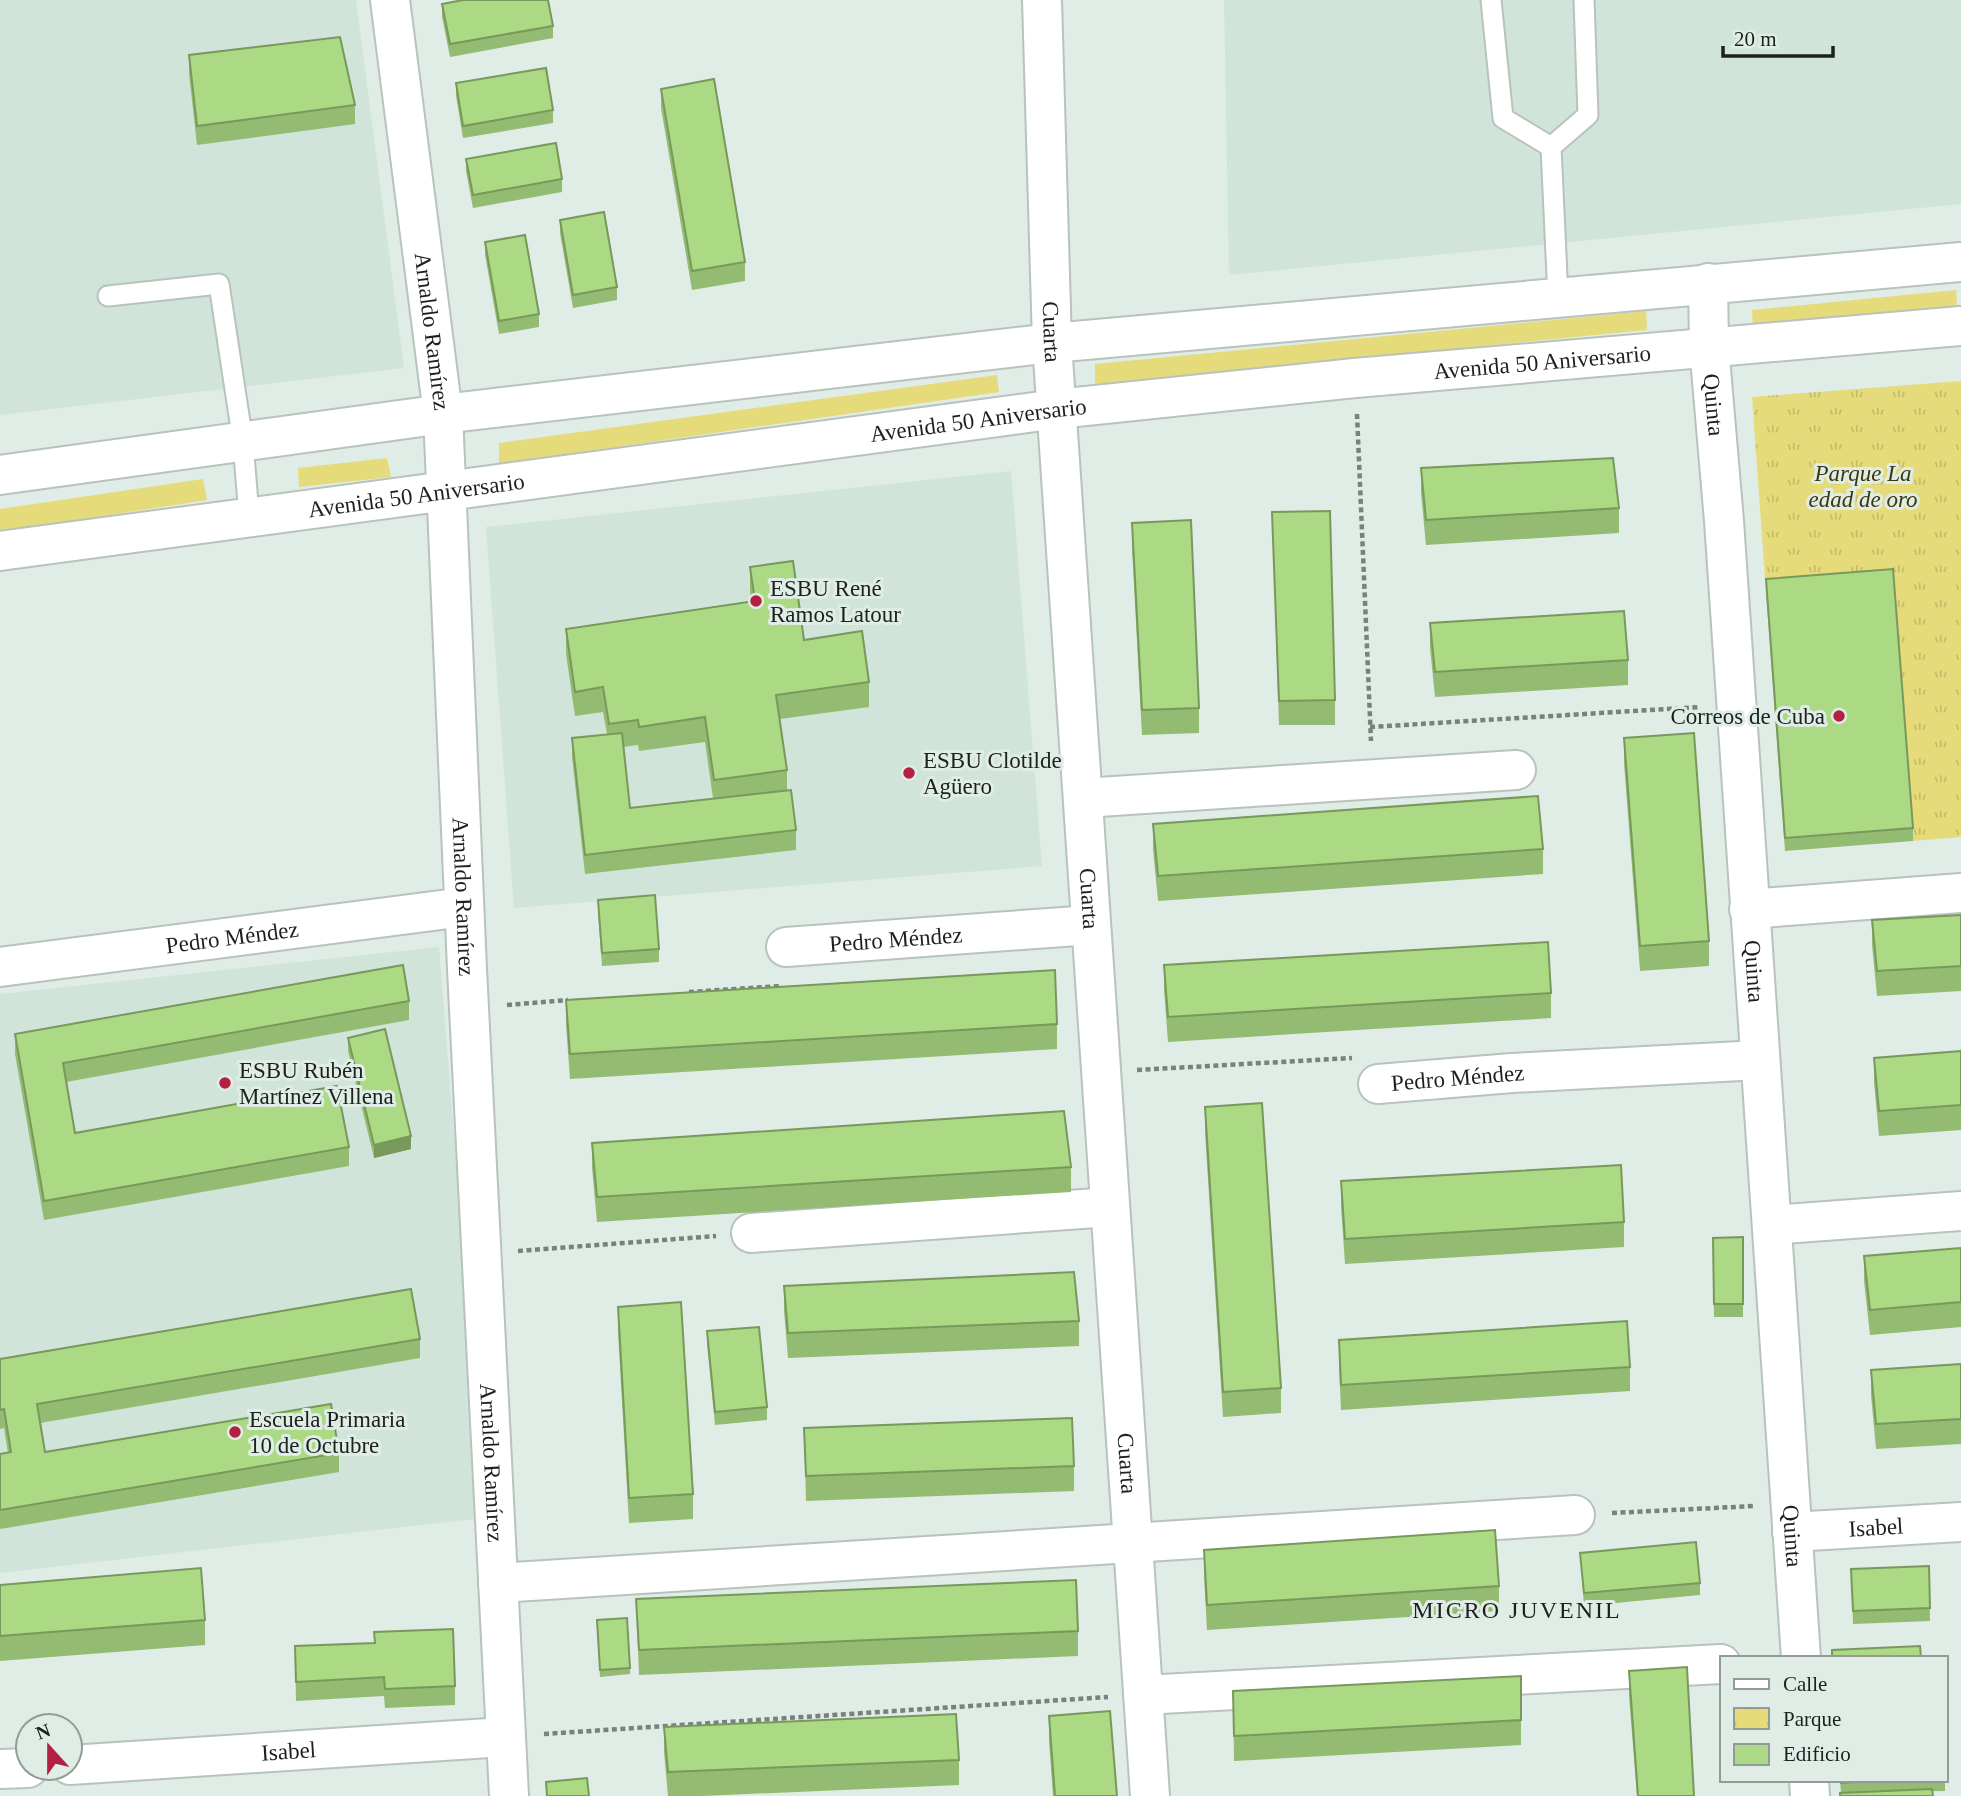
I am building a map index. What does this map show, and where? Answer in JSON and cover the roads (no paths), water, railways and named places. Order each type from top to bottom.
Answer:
[{"type":"street","name":"Arnaldo Ramírez","points":[[390,0],[443,414],[464,907],[509,1796]]},
{"type":"street","name":"Cuarta","points":[[1042,0],[1052,343],[1150,1796]]},
{"type":"street","points":[[0,475],[443,414],[1052,343],[1961,262]]},
{"type":"street","name":"Quinta","points":[[1708,284],[1709,346],[1801,1656]]},
{"type":"street","name":"Avenida 50 Aniversario","points":[[0,551],[1057,409],[1355,378],[1961,326]]},
{"type":"street","points":[[1083,798],[1516,770]]},
{"type":"street","points":[[1749,909],[1961,893]]},
{"type":"street","name":"Pedro Méndez","points":[[0,967],[464,907]]},
{"type":"street","name":"Pedro Méndez","points":[[786,947],[1091,925]]},
{"type":"street","name":"Pedro Méndez","points":[[1378,1084],[1512,1073],[1760,1059]]},
{"type":"street","points":[[751,1233],[1110,1207]]},
{"type":"street","points":[[1772,1225],[1961,1211]]},
{"type":"street","points":[[498,1583],[1575,1515]]},
{"type":"street","name":"Isabel","points":[[1791,1518],[1961,1522]]},
{"type":"street","points":[[1143,1695],[1720,1664]]},
{"type":"street","name":"Isabel","points":[[84,1764],[505,1737]]},
{"type":"lane","points":[[1491,0],[1503,118],[1551,147]]},
{"type":"lane","points":[[1551,147],[1588,115],[1584,0]]},
{"type":"lane","points":[[1551,147],[1558,298]]},
{"type":"lane","points":[[108,296],[219,284],[243,442],[249,516]]},
{"type":"place","name":"ESBU René Ramos Latour","points":[[756,601]]},
{"type":"place","name":"Correos de Cuba","points":[[1839,716]]},
{"type":"place","name":"ESBU Clotilde Agüero","points":[[909,773]]},
{"type":"place","name":"ESBU Rubén Martínez Villena","points":[[225,1083]]},
{"type":"place","name":"Escuela Primaria 10 de Octubre","points":[[235,1432]]},
{"type":"district","name":"MICRO JUVENIL","points":[[1517,1610]]},
{"type":"park label","name":"Parque La edad de oro","points":[[1863,486]]}]
